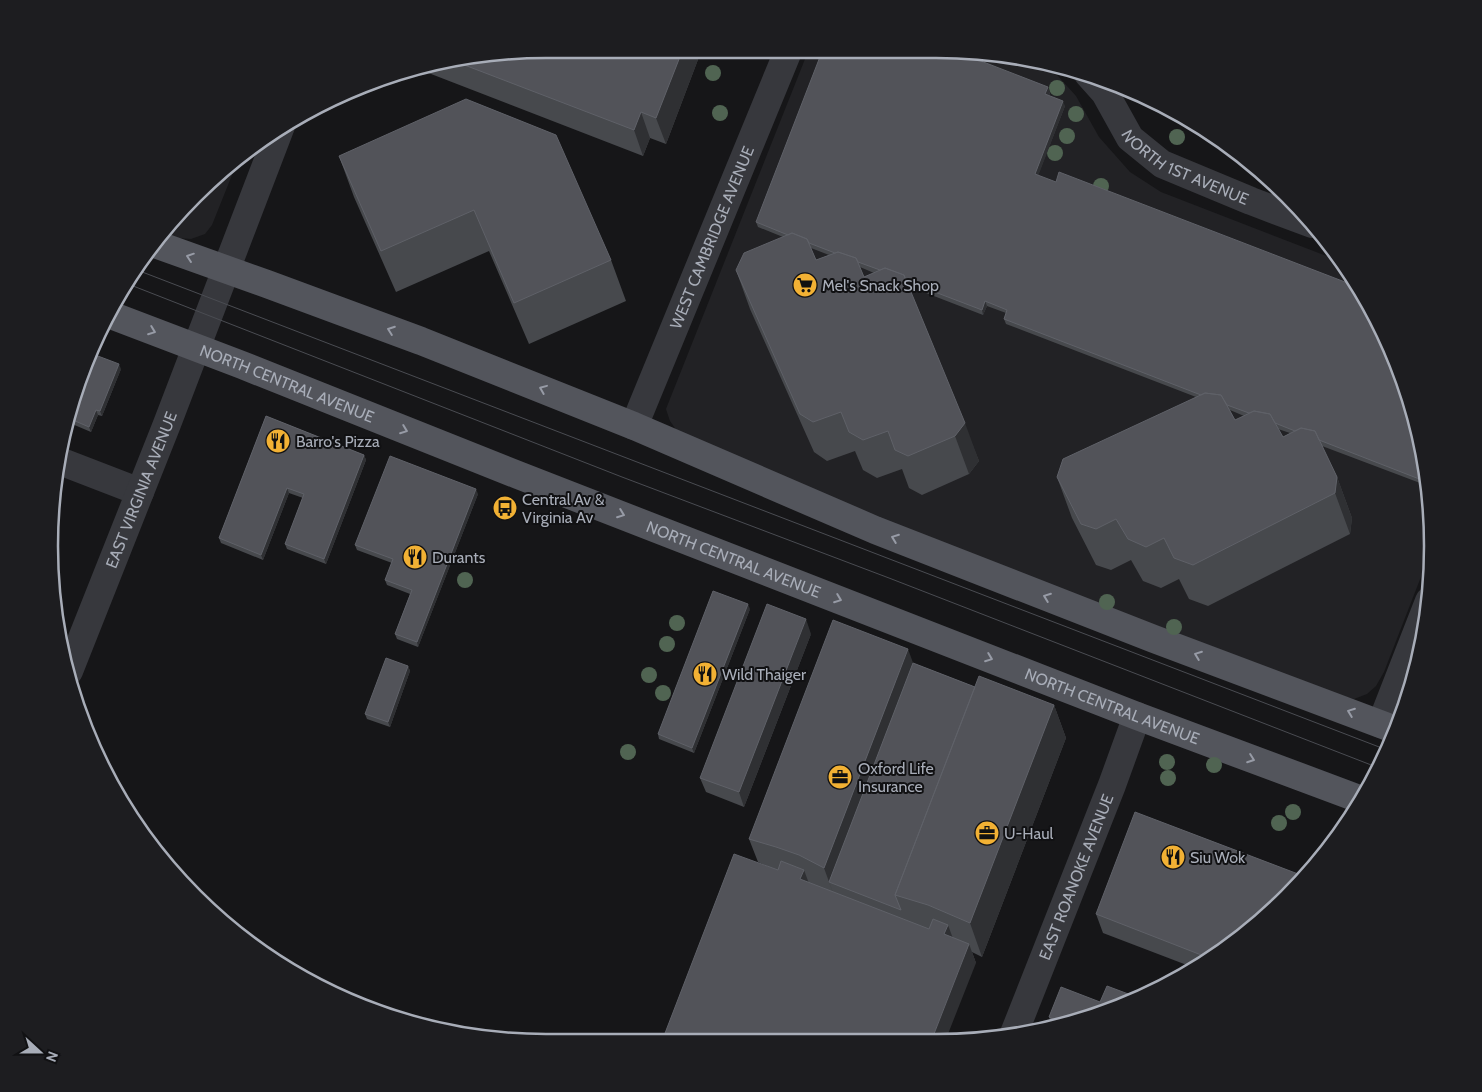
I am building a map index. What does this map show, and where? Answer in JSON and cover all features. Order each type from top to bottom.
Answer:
[{"type":"main road","points":[[161,246],[421,341],[634,426],[875,530],[1389,727]]},
{"type":"main road","name":"NORTH CENTRAL AVENUE","points":[[115,317],[1137,716],[1354,797]]},
{"type":"street","name":"WEST CAMBRIDGE AVENUE","points":[[634,426],[785,58]]},
{"type":"street","name":"NORTH 1ST AVENUE","points":[[1098,85],[1105,93],[1130,138],[1162,164],[1297,218]]},
{"type":"street","name":"EAST VIRGINIA AVENUE","points":[[72,663],[212,308],[276,139]]},
{"type":"street","points":[[65,463],[140,492]]},
{"type":"street","points":[[1389,727],[1412,655]]},
{"type":"street","name":"EAST ROANOKE AVENUE","points":[[1016,1027],[1137,716]]},
{"type":"shaded area","points":[[805,58],[968,59],[1031,67],[1048,71],[1058,76],[1076,96],[1099,137],[1130,172],[1161,192],[1330,257],[1359,302],[1374,330],[1399,389],[1415,451],[1420,482],[1423,514],[1423,571],[1384,672],[1376,686],[1367,694],[1354,699],[838,505],[677,431],[670,421],[666,409]]},
{"type":"shaded area","points":[[234,171],[212,225],[205,234],[191,239],[169,235],[201,201]]},
{"type":"building","points":[[679,58],[656,118],[641,112],[634,130],[464,65],[514,59]]},
{"type":"building","points":[[820,58],[978,60],[1048,87],[1045,94],[1063,101],[1035,174],[1056,182],[1059,172],[1347,283],[1374,330],[1399,389],[1408,420],[1420,479],[1319,440],[1315,431],[1301,428],[1295,431],[1275,423],[1270,414],[1254,411],[1249,413],[1227,405],[1221,395],[1205,393],[1201,395],[1004,319],[1007,310],[985,301],[982,310],[906,281],[904,275],[885,268],[880,270],[858,262],[856,258],[838,252],[835,253],[809,243],[807,239],[792,233],[788,235],[756,222]]},
{"type":"building","points":[[466,99],[556,135],[611,260],[514,303],[474,210],[381,251],[339,156]]},
{"type":"building","points":[[792,233],[807,239],[816,260],[838,252],[856,258],[864,277],[885,268],[904,275],[965,423],[955,436],[908,456],[895,450],[888,431],[863,440],[849,432],[841,412],[813,422],[800,414],[736,270],[744,253]]},
{"type":"building","points":[[97,355],[119,364],[100,411],[96,410],[89,427],[74,420],[83,389]]},
{"type":"building","points":[[1205,393],[1221,395],[1235,420],[1254,411],[1270,414],[1283,437],[1301,428],[1315,431],[1337,477],[1335,493],[1193,565],[1174,558],[1164,538],[1146,547],[1128,539],[1116,519],[1096,529],[1081,524],[1057,477],[1063,459]]},
{"type":"building","points":[[266,416],[364,455],[324,559],[285,544],[304,494],[287,488],[261,555],[219,538]]},
{"type":"building","name":"Durants","points":[[390,456],[476,489],[417,642],[395,634],[412,590],[385,580],[393,559],[355,545]]},
{"type":"building","name":"Wild Thaiger","points":[[713,591],[748,604],[692,748],[658,734]]},
{"type":"building","points":[[767,604],[806,619],[739,792],[700,778]]},
{"type":"building","name":"Oxford Life Insurance","points":[[833,620],[908,649],[824,868],[799,855],[749,839]]},
{"type":"building","points":[[386,658],[408,666],[388,722],[365,714]]},
{"type":"building","points":[[913,663],[975,687],[895,895],[901,910],[829,882]]},
{"type":"building","name":"U-Haul","points":[[979,676],[1054,705],[970,923],[928,905],[895,895]]},
{"type":"building","points":[[1135,812],[1297,874],[1258,913],[1233,934],[1202,955],[1096,914]]},
{"type":"building","points":[[734,854],[778,870],[781,861],[804,870],[800,879],[929,929],[933,919],[948,925],[944,934],[969,944],[934,1034],[665,1034]]},
{"type":"building","points":[[1107,986],[1129,994],[1093,1009],[1062,1018],[1054,1020],[1049,1017],[1061,987],[1100,1002]]},
{"type":"tram line","points":[[142,272],[1380,748]]},
{"type":"tram line","points":[[133,286],[622,477],[889,578],[1372,765]]},
{"type":"place","name":"Mel's Snack Shop","points":[[805,285]]},
{"type":"place","name":"Barro's Pizza","points":[[278,441]]},
{"type":"place","name":"Central Av & Virginia Av","points":[[505,508]]},
{"type":"place","name":"Durants","points":[[415,557]]},
{"type":"place","name":"Wild Thaiger","points":[[705,674]]},
{"type":"place","name":"Oxford Life Insurance","points":[[840,777]]},
{"type":"place","name":"U-Haul","points":[[987,833]]},
{"type":"place","name":"Siu Wok","points":[[1173,857]]}]
